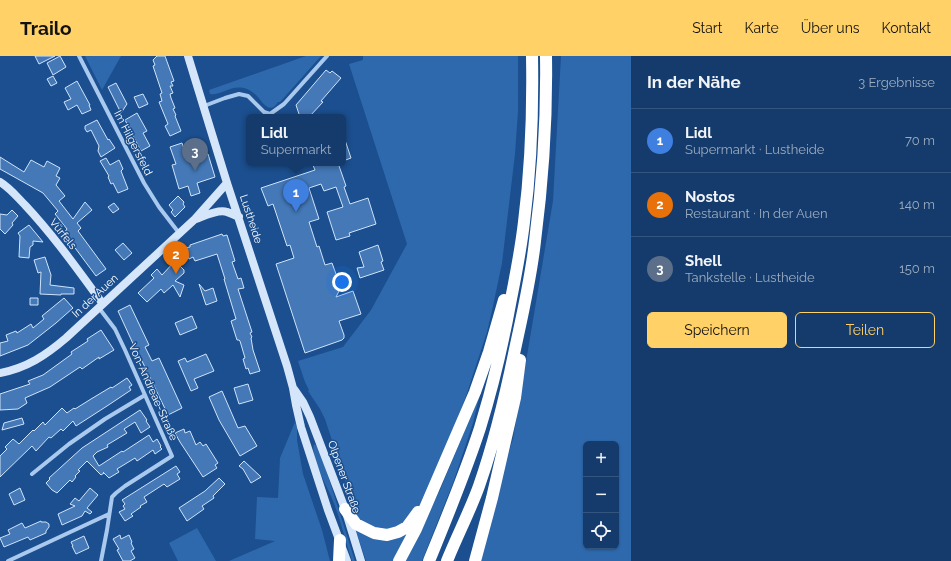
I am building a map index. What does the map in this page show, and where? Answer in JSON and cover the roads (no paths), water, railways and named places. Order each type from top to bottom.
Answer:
[{"type":"highway","points":[[429,561],[460,486],[480,428],[505,332],[520,251],[528,187],[532,56]]},
{"type":"highway","points":[[446,561],[479,486],[507,388],[523,312],[535,242],[544,156],[546,56]]},
{"type":"highway","points":[[399,561],[416,529],[481,377],[520,251]]},
{"type":"highway","points":[[475,561],[492,498],[515,398],[520,368],[523,312]]},
{"type":"highway","points":[[345,509],[356,524],[374,533],[387,535],[398,532],[407,527],[434,488]]},
{"type":"highway","points":[[339,561],[340,540]]},
{"type":"main road","name":"Lustheide","points":[[188,56],[227,183],[287,366],[298,415],[328,510],[340,540]]},
{"type":"main road","name":"Vürfels","points":[[0,182],[6,186],[33,214],[70,260],[101,306]]},
{"type":"main road","name":"In der Auen","points":[[0,373],[26,366],[47,354],[195,219],[227,183]]},
{"type":"main road","name":"In der Auen","points":[[195,219],[215,212],[224,211],[239,218]]},
{"type":"main road","name":"Lustheide","points":[[293,388],[303,402]]},
{"type":"main road","name":"Olpener Straße","points":[[303,402],[345,509],[361,561]]},
{"type":"main road","points":[[340,540],[347,561]]},
{"type":"street","name":"Im Hilgersfeld","points":[[79,56],[144,184],[179,233]]},
{"type":"street","points":[[204,106],[239,94],[248,96],[264,112],[270,114],[284,104],[327,56]]},
{"type":"street","name":"Von-Andreae-Straße","points":[[101,306],[125,350],[172,456],[116,493],[112,497],[109,514]]},
{"type":"street","points":[[32,474],[69,444],[105,419],[145,395]]},
{"type":"street","points":[[8,561],[109,514]]},
{"type":"street","points":[[101,561],[109,514]]},
{"type":"place","name":"Shell","points":[[195,171]]},
{"type":"place","name":"Lidl","points":[[296,212]]},
{"type":"place","name":"Nostos","points":[[176,274]]}]
